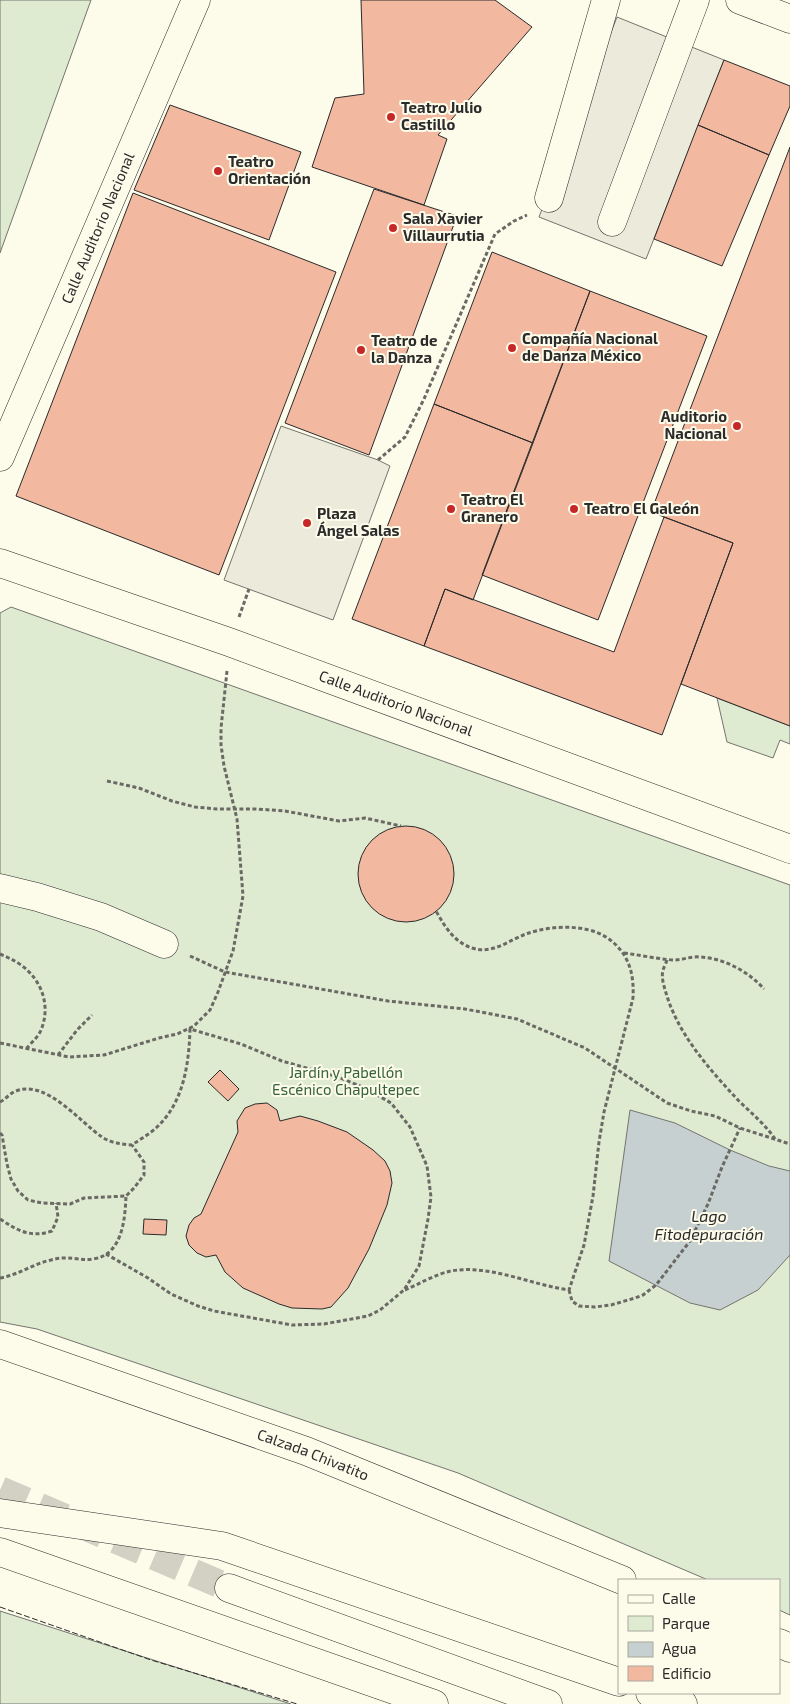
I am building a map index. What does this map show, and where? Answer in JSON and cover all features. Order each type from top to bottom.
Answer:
[{"type":"main road","name":"Calle Auditorio Nacional","points":[[0,457],[196,0]]},
{"type":"main road","points":[[549,198],[606,0]]},
{"type":"main road","points":[[612,222],[695,0]]},
{"type":"main road","points":[[740,0],[790,19]]},
{"type":"main road","name":"Calle Auditorio Nacional","points":[[3,567],[229,642],[790,848]]},
{"type":"main road","points":[[0,888],[37,897],[101,917],[164,944]]},
{"type":"main road","name":"Calzada Chivatito","points":[[0,1344],[306,1451],[620,1579]]},
{"type":"main road","points":[[0,1513],[222,1546],[618,1682]]},
{"type":"main road","points":[[0,1552],[434,1704]]},
{"type":"main road","points":[[229,1588],[548,1704]]},
{"type":"main road","points":[[653,1694],[683,1704]]},
{"type":"path","points":[[378,460],[405,437],[424,399],[495,234],[532,212],[549,198]]},
{"type":"path","points":[[0,1043],[69,1057],[104,1055],[177,1034],[194,1026],[210,1010],[233,951],[242,896],[237,819],[224,766],[221,736],[229,642]]},
{"type":"path","points":[[107,782],[139,788],[183,804],[206,808],[285,811],[340,821],[365,818],[401,826]]},
{"type":"path","points":[[436,911],[449,932],[460,942],[473,948],[488,950],[541,930],[570,927],[586,929],[600,934],[612,941],[624,952],[634,982],[633,998],[603,1119],[593,1196],[584,1245],[569,1290],[572,1301],[579,1306],[611,1305],[644,1295],[656,1285],[690,1241],[740,1128]]},
{"type":"path","points":[[164,944],[225,972],[388,1001],[464,1009],[517,1019],[585,1048],[667,1103],[715,1116],[740,1128],[790,1144]]},
{"type":"path","points":[[624,952],[667,960],[700,957],[726,963],[756,980],[764,989]]},
{"type":"path","points":[[0,954],[21,965],[44,994],[46,1006],[41,1031],[26,1048]]},
{"type":"path","points":[[667,960],[663,971],[663,983],[672,1013],[695,1050],[722,1082],[761,1121],[775,1139]]},
{"type":"path","points":[[58,1055],[77,1030],[92,1015]]},
{"type":"path","points":[[0,1102],[16,1091],[29,1089],[43,1093],[68,1108],[103,1138],[117,1143],[132,1145],[157,1127],[166,1117],[181,1091],[190,1050],[190,1028]]},
{"type":"path","points":[[190,1028],[365,1088],[391,1103],[402,1115],[416,1140],[427,1166],[430,1197],[419,1266],[404,1290]]},
{"type":"path","points":[[0,1133],[11,1179],[18,1191],[28,1200],[42,1203],[70,1204],[84,1198],[126,1196]]},
{"type":"path","points":[[0,1278],[50,1260],[65,1257],[93,1259],[106,1254],[117,1243],[125,1215],[126,1196],[144,1175],[144,1162],[132,1145]]},
{"type":"path","points":[[0,1219],[12,1227],[39,1235],[52,1231],[58,1217],[56,1203]]},
{"type":"path","points":[[106,1254],[148,1278],[171,1294],[198,1306],[214,1311],[277,1323],[308,1325],[368,1316],[380,1310],[404,1290],[450,1271],[482,1271],[569,1290]]},
{"type":"green space","points":[[0,0],[91,0],[0,253]]},
{"type":"green space","name":"Jardín y Pabellón Escénico Chapultepec","points":[[11,607],[790,885],[790,1615],[780,1610],[780,1579],[706,1579],[458,1473],[37,1329],[0,1322],[0,613]]},
{"type":"green space","points":[[717,698],[790,726],[790,744],[780,740],[773,758],[727,742]]},
{"type":"green space","points":[[0,1611],[291,1704],[0,1704]]},
{"type":"shaded area","points":[[617,17],[724,60],[646,259],[539,217]]},
{"type":"shaded area","name":"Plaza Ángel Salas","points":[[281,426],[390,466],[333,620],[224,580]]},
{"type":"water","name":"Lago Fitodepuración","points":[[630,1110],[675,1123],[730,1150],[769,1166],[790,1171],[790,1255],[758,1290],[720,1310],[690,1303],[609,1261]]},
{"type":"building","name":"Teatro Julio Castillo","points":[[361,0],[495,0],[532,27],[438,135],[447,139],[424,205],[312,167],[335,98],[364,94]]},
{"type":"building","points":[[724,60],[790,86],[790,106],[769,155],[698,125]]},
{"type":"building","name":"Teatro Orientación","points":[[170,105],[301,152],[269,240],[134,190]]},
{"type":"building","points":[[698,125],[769,155],[722,266],[654,239]]},
{"type":"building","name":"Auditorio Nacional","points":[[790,147],[790,726],[681,684],[733,543],[651,512]]},
{"type":"building","name":"Teatro de la Danza","points":[[374,189],[457,216],[369,455],[285,423]]},
{"type":"building","points":[[133,193],[336,272],[219,575],[16,496]]},
{"type":"building","name":"Compañía Nacional de Danza México","points":[[492,252],[590,291],[533,443],[434,404]]},
{"type":"building","name":"Teatro El Galeón","points":[[590,291],[707,336],[598,620],[482,575]]},
{"type":"building","name":"Teatro El Granero","points":[[434,404],[533,443],[473,600],[445,589],[424,646],[352,619]]},
{"type":"building","points":[[664,517],[733,543],[662,735],[424,646],[445,589],[614,652]]},
{"type":"building","points":[[406,826],[424,830],[440,840],[450,856],[454,874],[450,892],[440,908],[424,918],[406,922],[388,918],[372,908],[362,892],[358,874],[362,856],[372,840],[388,830]]},
{"type":"building","points":[[220,1070],[239,1089],[228,1101],[208,1082]]},
{"type":"building","points":[[267,1103],[277,1110],[280,1121],[300,1116],[347,1132],[373,1150],[385,1161],[390,1171],[392,1183],[387,1205],[369,1249],[348,1288],[331,1307],[322,1309],[292,1308],[243,1288],[225,1272],[216,1255],[206,1257],[197,1253],[189,1245],[186,1236],[189,1225],[194,1218],[201,1214],[238,1132],[237,1121],[245,1108],[255,1104]]},
{"type":"building","points":[[144,1219],[167,1220],[166,1235],[143,1234]]},
{"type":"tunnel","points":[[0,1490],[229,1588]]},
{"type":"fence","points":[[0,1607],[151,1660],[297,1704]]},
{"type":"place","name":"Teatro Julio Castillo","points":[[391,117]]},
{"type":"place","name":"Teatro Orientación","points":[[218,171]]},
{"type":"place","name":"Sala Xavier Villaurrutia","points":[[393,228]]},
{"type":"place","name":"Compañía Nacional de Danza México","points":[[512,348]]},
{"type":"place","name":"Teatro de la Danza","points":[[361,350]]},
{"type":"place","name":"Auditorio Nacional","points":[[737,426]]},
{"type":"place","name":"Teatro El Granero","points":[[451,509]]},
{"type":"place","name":"Teatro El Galeón","points":[[574,509]]},
{"type":"place","name":"Plaza Ángel Salas","points":[[307,523]]}]
